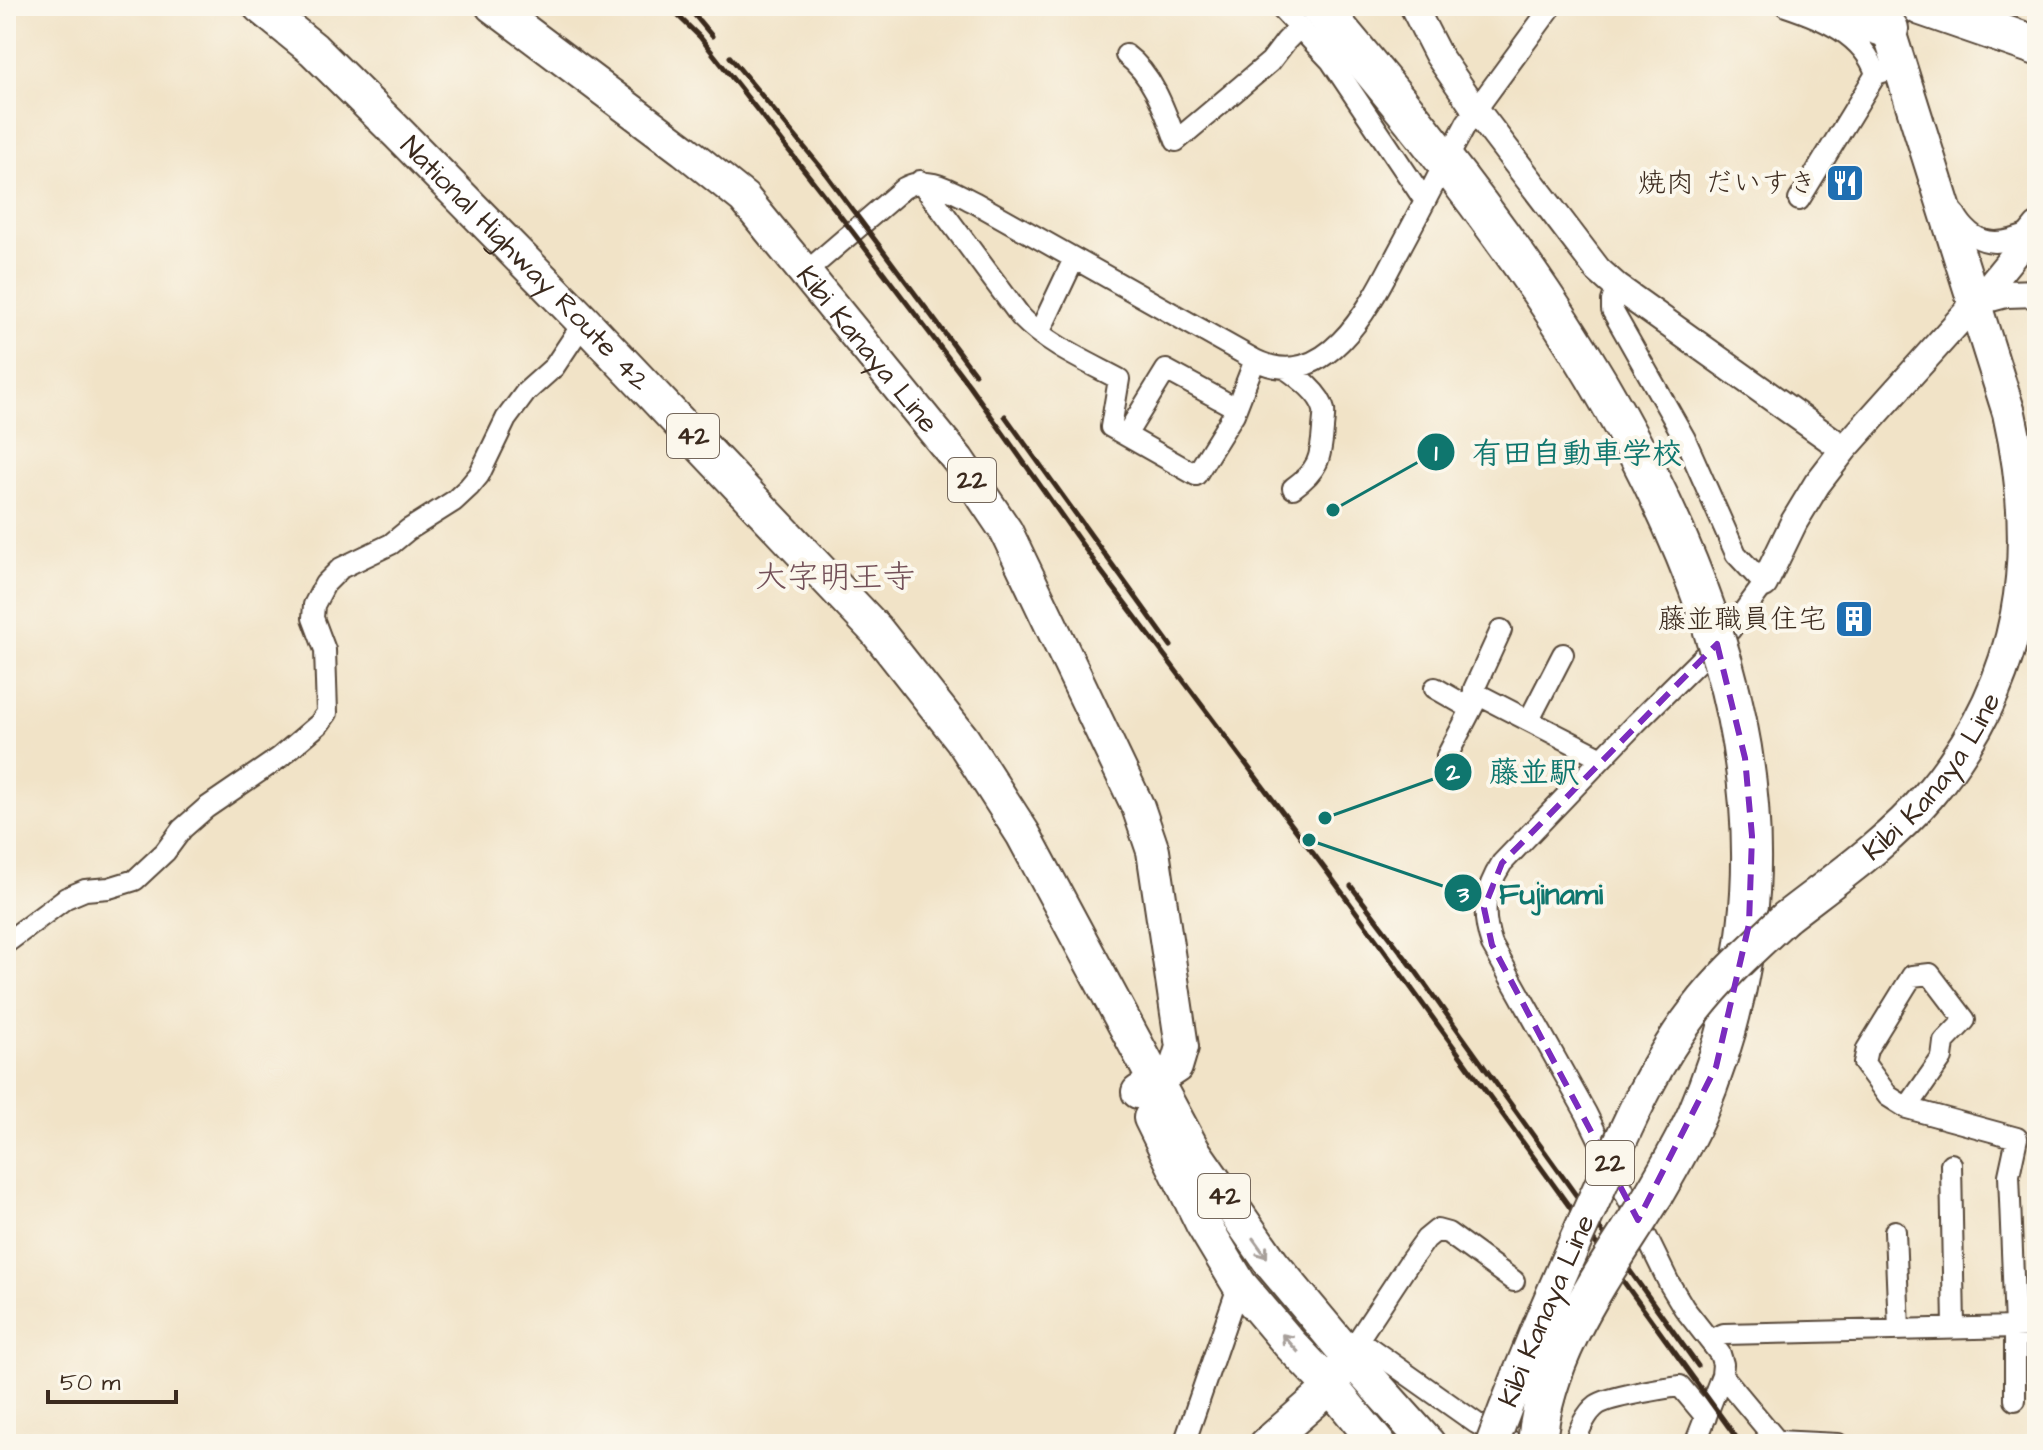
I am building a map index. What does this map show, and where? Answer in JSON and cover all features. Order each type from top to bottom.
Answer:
[{"type":"highway","name":"National Highway Route 42","points":[[260,6],[331,66],[584,322],[876,630],[962,739],[1023,834],[1067,915],[1111,1030],[1147,1087],[1259,1246],[1354,1348],[1428,1444]]},
{"type":"highway","points":[[1357,6],[1364,37],[1391,91]]},
{"type":"highway","points":[[1822,6],[1885,18]]},
{"type":"highway","points":[[1921,6],[2037,46]]},
{"type":"highway","points":[[2000,6],[2037,19]]},
{"type":"highway","points":[[1310,17],[1391,91],[1516,254],[1584,354],[1665,506],[1709,618],[1739,724],[1749,791],[1752,882],[1745,951],[1730,1022],[1696,1117],[1568,1340],[1543,1406],[1537,1444]]},
{"type":"highway","name":"National Highway Route 42","points":[[1147,1087],[1203,1224],[1239,1284],[1378,1444]]},
{"type":"main road","name":"Kibi Kanaya Line","points":[[492,6],[744,198],[958,460],[1006,531],[1138,807],[1153,851],[1182,1047],[1176,1067],[1147,1087]]},
{"type":"main road","name":"Kibi Kanaya Line","points":[[1492,1444],[1560,1273],[1630,1118],[1677,1035],[1720,979],[1785,918],[1876,847],[1928,796],[1949,769],[1982,714],[2009,648],[2025,565],[2023,489],[2009,413],[1939,186],[1889,70],[1885,18]]},
{"type":"main road","points":[[1266,1444],[1331,1387],[1354,1348]]},
{"type":"street","points":[[1279,6],[1310,17],[1331,61],[1425,201]]},
{"type":"street","points":[[1413,6],[1438,55],[1476,110],[1581,249],[1617,287],[1844,449]]},
{"type":"street","points":[[1451,152],[1476,110],[1552,6]]},
{"type":"street","points":[[1786,6],[1828,23],[1852,39],[1872,63],[1889,70],[1799,200]]},
{"type":"street","points":[[1126,55],[1137,63],[1149,80],[1176,141],[1270,62],[1310,17]]},
{"type":"street","points":[[806,272],[904,188],[920,181],[974,202],[1255,360],[1285,368],[1306,364],[1326,353],[1357,325],[1438,176]]},
{"type":"street","points":[[920,181],[1021,317],[1039,333],[1119,379],[1111,427],[1196,475],[1228,426],[1255,360]]},
{"type":"street","points":[[1939,186],[1967,232],[1979,239],[1990,243],[2014,241],[2035,229]]},
{"type":"street","points":[[1695,1444],[1722,1375],[1720,1354],[1684,1308],[1669,1283],[1586,1113],[1497,956],[1485,926],[1487,890],[1502,863],[1730,630],[1764,584],[1805,501],[1844,449],[1976,302],[2035,229]]},
{"type":"street","points":[[1039,333],[1074,259]]},
{"type":"street","points":[[1617,287],[1612,310],[1685,439],[1736,554],[1764,584]]},
{"type":"street","points":[[1976,302],[2006,294],[2037,293]]},
{"type":"street","points":[[6,943],[66,898],[85,890],[109,888],[135,880],[165,852],[190,822],[279,758],[319,724],[327,713],[325,650],[313,618],[314,605],[325,584],[341,568],[391,544],[454,501],[469,487],[479,475],[506,419],[526,392],[554,367],[584,322]]},
{"type":"street","points":[[1285,368],[1304,382],[1324,410],[1322,450],[1317,466],[1293,488]]},
{"type":"street","points":[[1126,435],[1166,370],[1236,408]]},
{"type":"street","points":[[1447,756],[1474,704],[1474,689],[1501,630]]},
{"type":"street","points":[[1529,720],[1563,654]]},
{"type":"street","points":[[1435,688],[1463,704],[1483,697],[1602,758]]},
{"type":"street","points":[[1907,1108],[1942,1058],[1944,1042],[1965,1020],[1930,974],[1912,976],[1867,1049],[1864,1063],[1888,1096],[1907,1108],[2017,1138],[2009,1175],[2015,1400]]},
{"type":"street","points":[[1951,1164],[1954,1327]]},
{"type":"street","points":[[1514,1281],[1448,1233],[1437,1230],[1410,1261],[1354,1348],[1514,1444]]},
{"type":"street","points":[[1895,1231],[1899,1329]]},
{"type":"street","points":[[1184,1444],[1239,1284]]},
{"type":"street","points":[[1709,1340],[1724,1334],[2037,1326]]},
{"type":"street","points":[[1722,1375],[1777,1441],[1838,1444]]},
{"type":"street","points":[[1574,1444],[1586,1417],[1599,1404],[1620,1398],[1680,1386],[1706,1417]]},
{"type":"highlighted area","points":[[1717,644],[1745,758],[1752,836],[1749,924],[1716,1067],[1638,1220],[1492,945],[1484,908],[1502,863]]},
{"type":"railway","points":[[668,6],[700,37],[969,385],[1098,567],[1328,873],[1741,1444]]},
{"type":"railway","points":[[687,6],[712,36]]},
{"type":"railway","points":[[730,57],[819,165],[975,374]]},
{"type":"railway","points":[[1005,416],[1171,646]]},
{"type":"railway","points":[[1351,886],[1417,973],[1698,1366]]},
{"type":"place","name":"焼肉 だいすき","points":[[1845,183]]},
{"type":"place","name":"有田自動車学校","points":[[1333,510]]},
{"type":"place","name":"藤並職員住宅","points":[[1854,619]]},
{"type":"place","name":"藤並駅","points":[[1325,818]]},
{"type":"place","name":"Fujinami","points":[[1309,840]]},
{"type":"district","name":"大字明王寺","points":[[835,577]]}]
